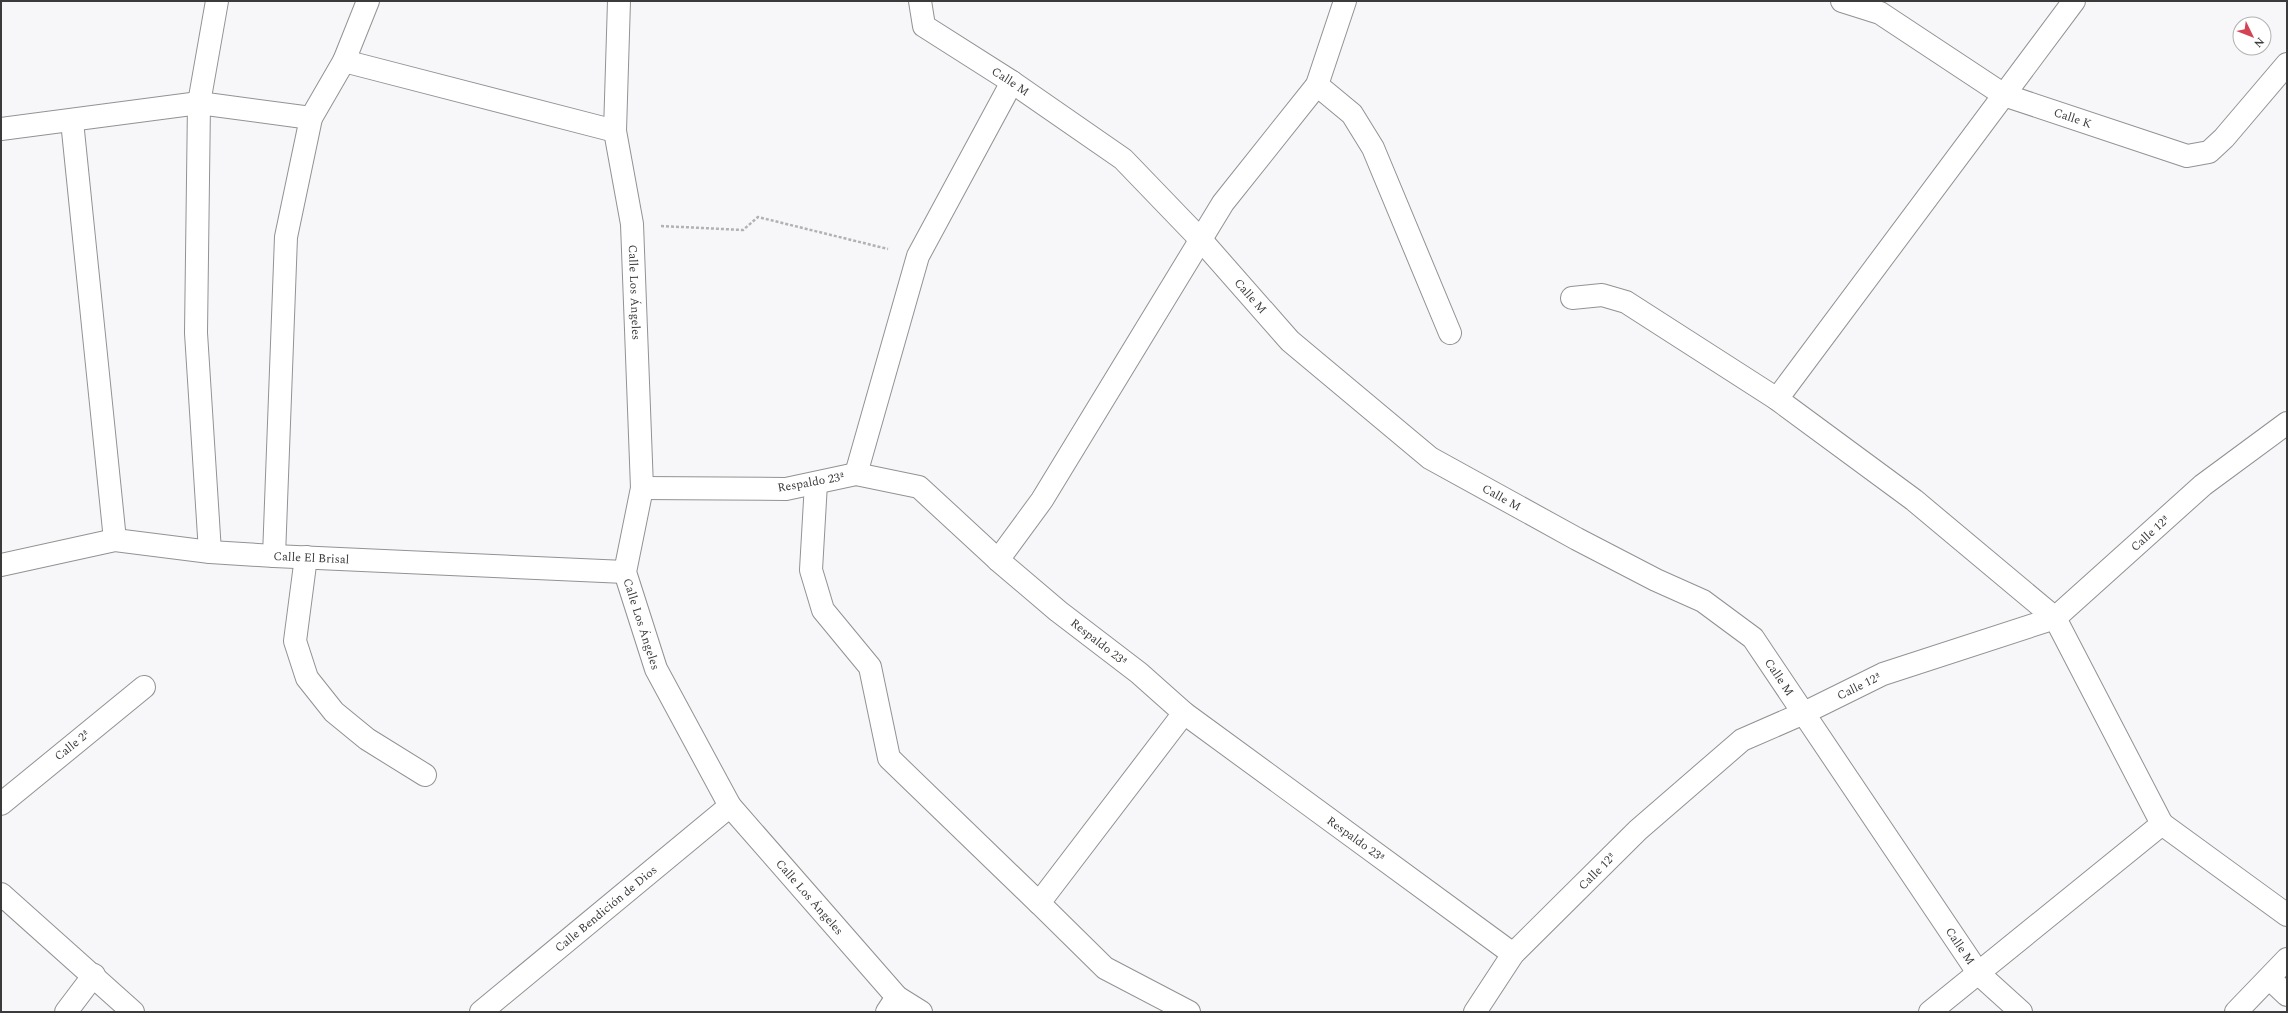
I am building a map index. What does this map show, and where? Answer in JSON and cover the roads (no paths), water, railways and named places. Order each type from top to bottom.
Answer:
[{"type":"street","points":[[210,552],[196,333],[200,103],[217,1]]},
{"type":"street","points":[[274,556],[286,237],[311,118],[344,61],[368,1]]},
{"type":"street","name":"Calle Los Ángeles","points":[[618,1],[615,131],[632,224],[642,488],[625,572],[656,669],[730,806],[892,1005],[921,1012]]},
{"type":"street","name":"Calle M","points":[[920,1],[924,26],[1012,82],[1123,159],[1202,241],[1290,341],[1430,458],[1577,539],[1656,580],[1703,601],[1753,638],[1979,974],[2021,1012]]},
{"type":"street","points":[[998,560],[1042,500],[1076,440],[1202,241],[1223,203],[1317,85],[1345,1]]},
{"type":"street","name":"Calle K","points":[[1842,1],[1884,7],[2004,95],[2187,156],[2209,152],[2224,138],[2287,64]]},
{"type":"street","points":[[1777,399],[2074,1]]},
{"type":"street","points":[[344,61],[615,131]]},
{"type":"street","points":[[856,474],[918,256],[1012,82]]},
{"type":"street","points":[[1317,85],[1352,114],[1373,148],[1450,333]]},
{"type":"street","points":[[1,129],[72,121],[200,103],[311,118]]},
{"type":"street","points":[[72,121],[115,540]]},
{"type":"street","points":[[1572,298],[1602,295],[1626,302],[1777,399],[1914,500],[2055,618],[2162,824],[2287,916]]},
{"type":"street","name":"Calle 12ª","points":[[1475,1012],[1513,954],[1638,830],[1742,740],[1804,713],[1883,674],[2055,618],[2203,485],[2287,423]]},
{"type":"street","name":"Respaldo 23ª","points":[[642,488],[786,489],[856,474],[919,487],[998,560],[1058,611],[1139,673],[1184,713],[1513,954]]},
{"type":"street","points":[[816,483],[811,570],[823,610],[870,667],[889,758],[1105,968],[1189,1012]]},
{"type":"street","name":"Calle El Brisal","points":[[1,565],[115,540],[210,552],[625,572]]},
{"type":"street","points":[[306,557],[295,641],[307,678],[334,712],[367,739],[425,775]]},
{"type":"street","name":"Calle 2ª","points":[[1,804],[144,686]]},
{"type":"street","points":[[1039,903],[1184,713]]},
{"type":"street","name":"Calle Bendición de Dios","points":[[481,1012],[730,806]]},
{"type":"street","points":[[1930,1012],[1979,974],[2162,824]]},
{"type":"street","points":[[1,894],[94,975],[133,1012]]},
{"type":"street","points":[[2236,1012],[2270,979],[2287,959]]},
{"type":"street","points":[[66,1012],[94,975]]},
{"type":"street","points":[[2270,979],[2287,995]]}]
